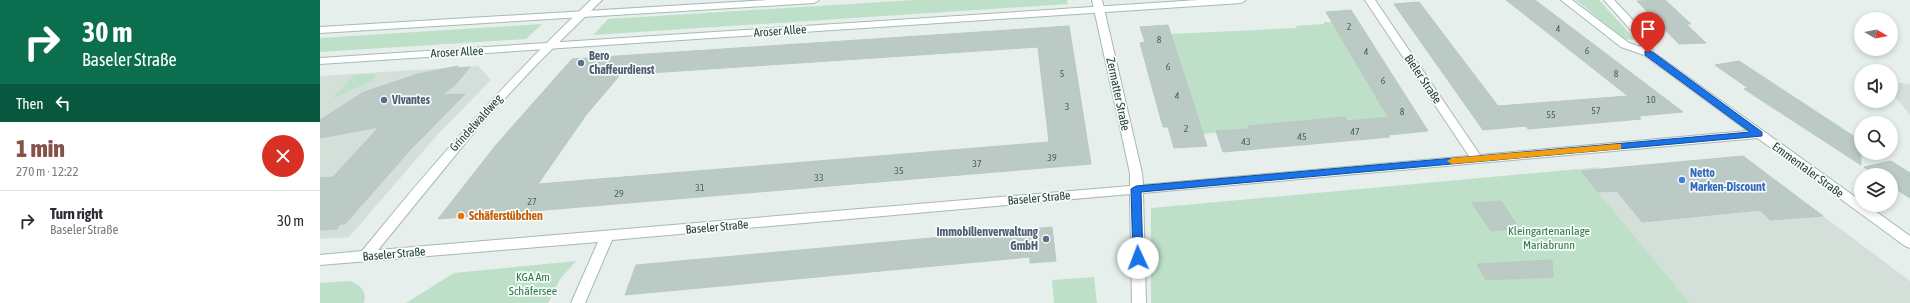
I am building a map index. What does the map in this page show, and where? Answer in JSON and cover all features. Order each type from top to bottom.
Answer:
[{"type":"street","name":"Grindelwaldweg","points":[[366,256],[418,189],[457,144],[548,47],[597,0]]},
{"type":"street","points":[[320,30],[814,0]]},
{"type":"street","name":"Aroser Allee","points":[[320,61],[548,47],[1098,5],[1241,0]]},
{"type":"street","name":"Bieler Straße","points":[[1370,0],[1477,159]]},
{"type":"street","name":"Emmentaler Straße","points":[[1566,0],[1625,45],[1648,53],[1910,243]]},
{"type":"street","points":[[1609,0],[1644,38],[1648,53]]},
{"type":"street","name":"Zermatter Straße","points":[[1098,5],[1136,173],[1138,303]]},
{"type":"street","name":"Baseler Straße","points":[[320,260],[1758,134]]},
{"type":"street","points":[[578,303],[607,236]]},
{"type":"shaded area","points":[[478,66],[491,80],[439,133],[349,237],[320,239],[320,76]]},
{"type":"shaded area","points":[[1898,83],[1910,84],[1910,115],[1898,100]]},
{"type":"shaded area","points":[[1743,156],[1910,281],[1910,303],[1690,303],[1579,169],[1598,167],[1600,169]]},
{"type":"green space","points":[[914,0],[1067,0],[1068,4],[593,35],[608,19]]},
{"type":"green space","points":[[1576,0],[1599,0],[1633,37],[1634,40],[1624,39]]},
{"type":"green space","points":[[1324,22],[1333,22],[1389,119],[1291,122],[1249,126],[1249,129],[1203,134],[1171,34],[1297,28],[1296,26],[1324,24]]},
{"type":"green space","points":[[542,24],[526,39],[320,52],[320,38]]},
{"type":"green space","points":[[377,74],[371,81],[332,99],[354,75]]},
{"type":"green space","name":"Kleingartenanlage Mariabrunn","points":[[1579,169],[1690,303],[1151,303],[1151,208]]},
{"type":"green space","name":"KGA Am Schäfersee","points":[[576,261],[560,279],[548,303],[406,303],[454,273]]},
{"type":"green space","points":[[1094,277],[1097,303],[1054,303],[1052,280]]},
{"type":"green space","points":[[350,281],[364,292],[364,303],[320,303],[320,283]]},
{"type":"building","points":[[1506,0],[1535,0],[1683,112],[1639,116],[1641,119],[1528,129],[1526,126],[1483,130],[1394,4],[1419,2],[1498,106],[1628,96]]},
{"type":"building","points":[[1665,0],[1691,24],[1686,24],[1706,43],[1679,44],[1637,1]]},
{"type":"building","points":[[1351,10],[1428,131],[1388,135],[1390,137],[1223,152],[1216,131],[1249,129],[1248,126],[1345,117],[1347,121],[1388,117],[1326,12]]},
{"type":"building","points":[[1168,25],[1207,146],[1174,148],[1168,127],[1163,127],[1140,43],[1145,42],[1140,27]]},
{"type":"building","points":[[1069,26],[1091,164],[438,219],[496,145],[572,59]],"holes":[[[1038,47],[1049,142],[538,184],[586,115],[620,75]]]},
{"type":"building","points":[[1739,61],[1854,136],[1854,160],[1861,160],[1861,165],[1744,89],[1748,88],[1715,65]]},
{"type":"building","points":[[458,66],[457,68],[470,67],[456,84],[442,95],[465,94],[410,150],[345,224],[340,224],[337,229],[320,230],[320,178],[333,177],[379,127],[320,138],[320,120],[364,92],[418,74]]},
{"type":"building","name":"Netto Marken-Discount","points":[[1743,156],[1823,216],[1770,220],[1760,210],[1642,222],[1617,191],[1598,192],[1581,171]]},
{"type":"building","points":[[1891,161],[1910,173],[1910,198],[1898,190],[1898,168],[1864,167]]},
{"type":"building","points":[[1501,201],[1519,228],[1491,231],[1472,203]]},
{"type":"building","points":[[1052,227],[1056,261],[1030,263],[1030,257],[625,295],[636,265]]},
{"type":"building","points":[[1552,260],[1553,277],[1486,280],[1477,264]]},
{"type":"slow traffic","points":[[1452,161],[1617,147]]},
{"type":"place","name":"Bero Chaffeurdienst","points":[[581,63]]},
{"type":"place","name":"Vivantes","points":[[384,100]]},
{"type":"place","name":"Netto Marken-Discount","points":[[1682,180]]},
{"type":"place","name":"Schäferstübchen","points":[[461,216]]},
{"type":"place","name":"Immobilienverwaltung GmbH","points":[[1046,239]]},
{"type":"route","points":[[1138,258],[1136,189],[1758,134],[1648,53]]}]
